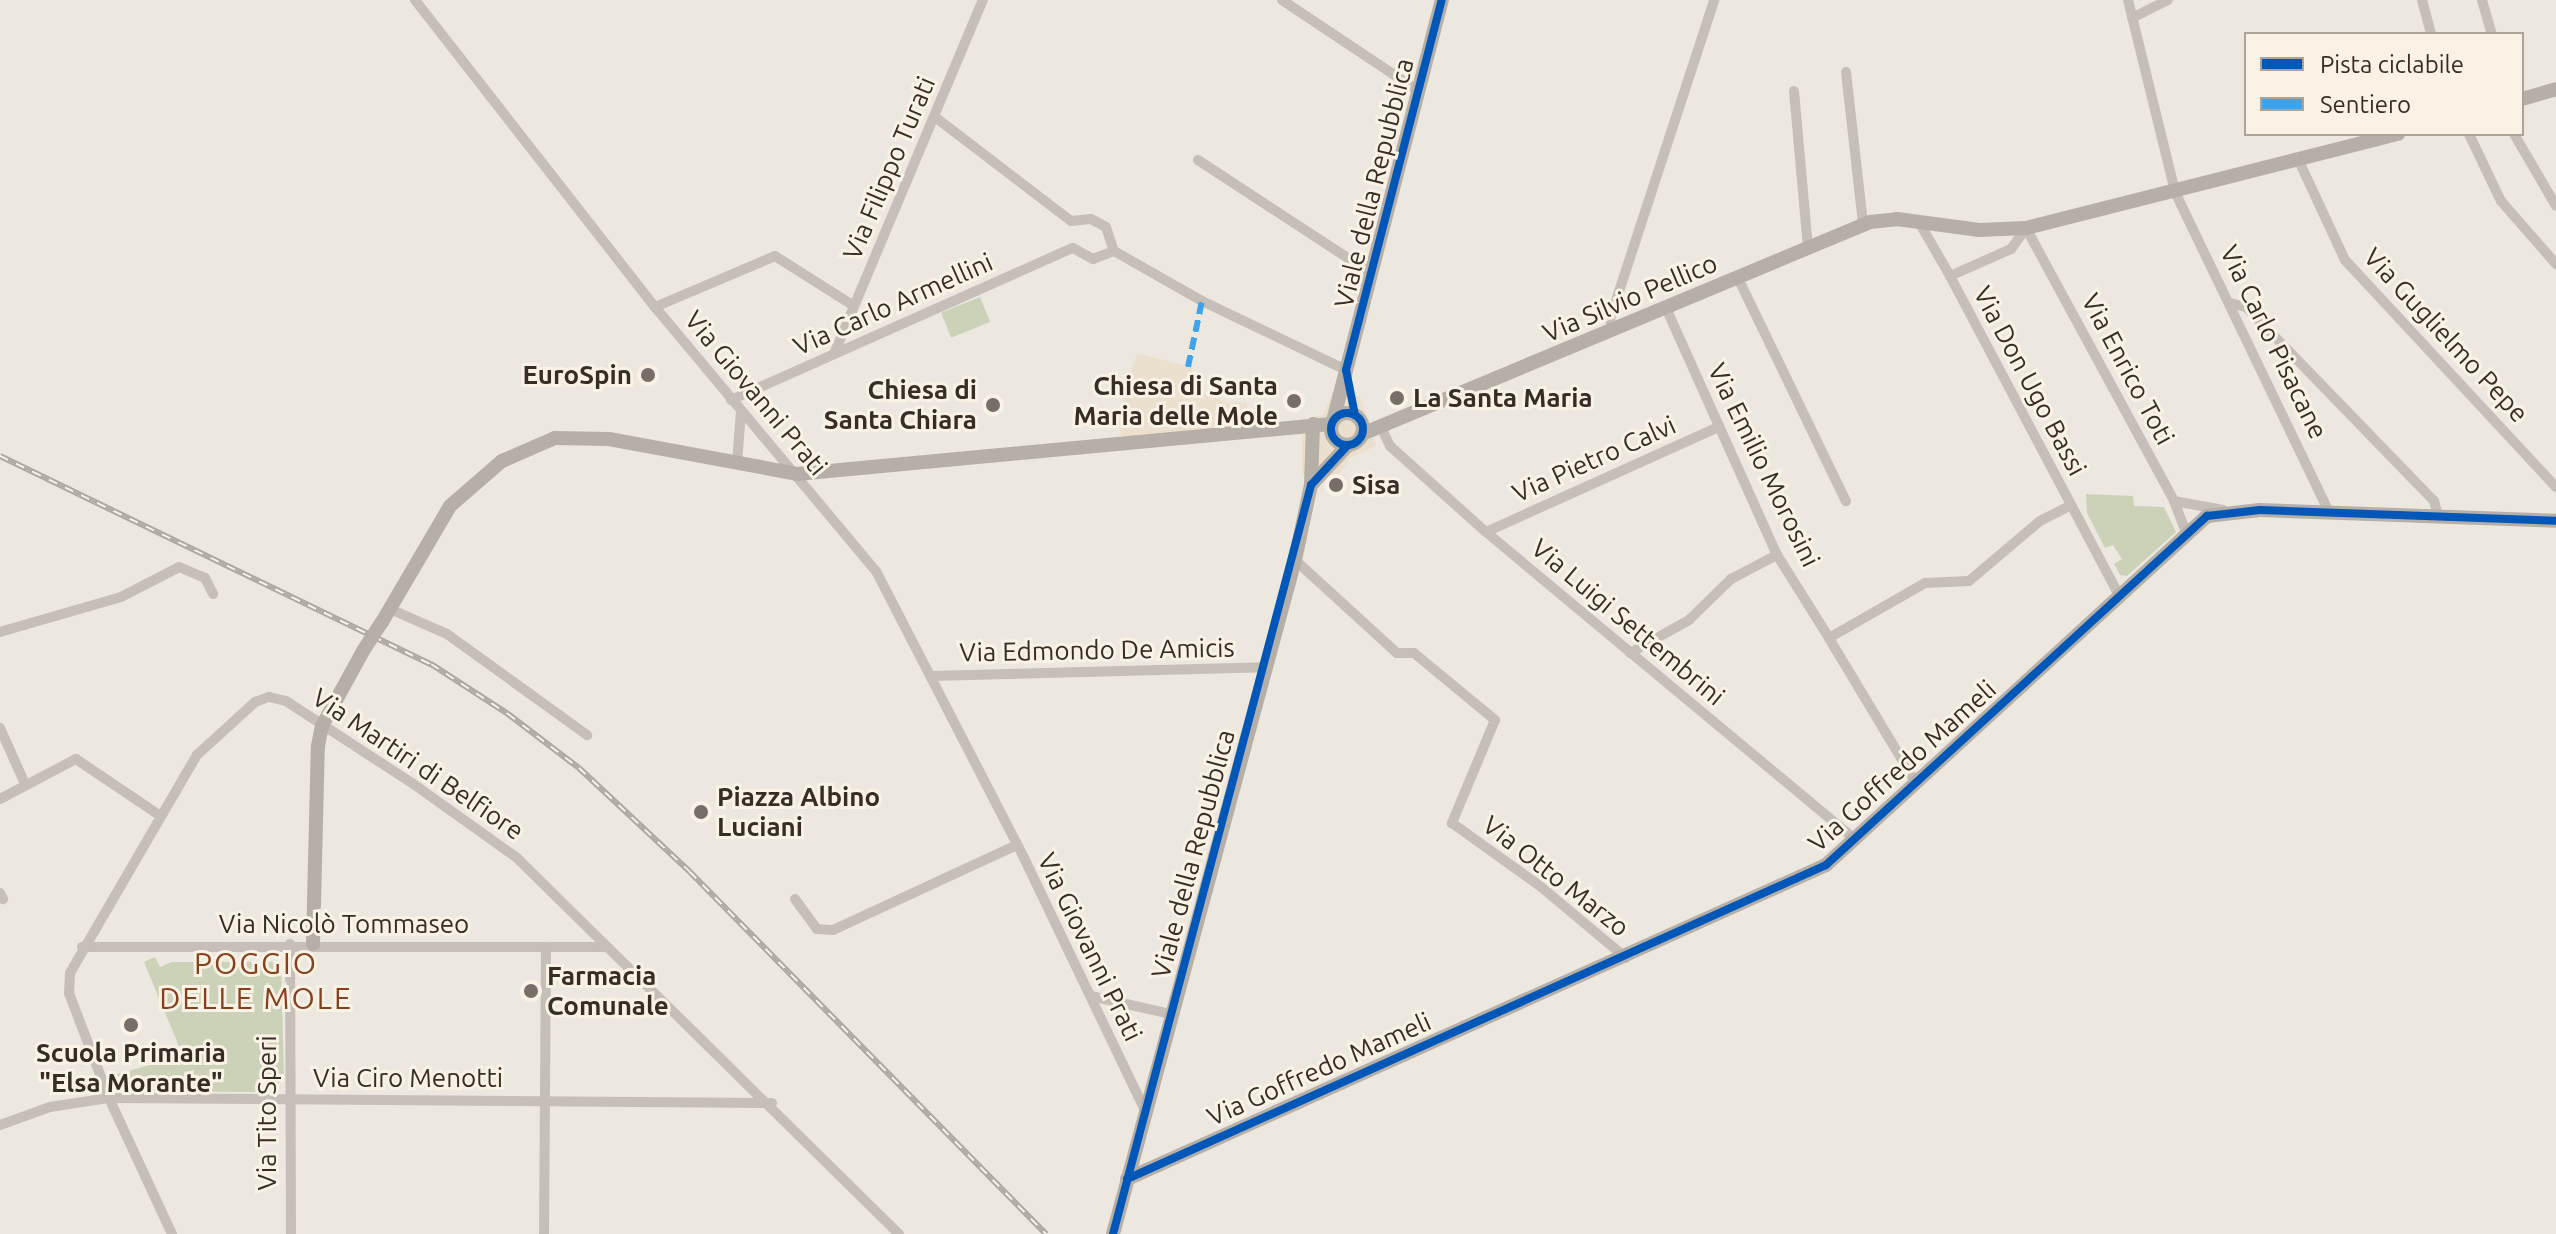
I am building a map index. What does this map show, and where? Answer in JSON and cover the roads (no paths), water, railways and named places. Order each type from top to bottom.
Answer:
[{"type":"street","name":"Via Giovanni Prati","points":[[415,0],[655,307],[876,571],[1017,845],[1145,1111]]},
{"type":"street","name":"Via Filippo Turati","points":[[834,354],[983,0]]},
{"type":"street","points":[[1282,0],[1417,90]]},
{"type":"street","name":"Viale della Repubblica","points":[[1332,422],[1442,0]]},
{"type":"street","points":[[1613,331],[1610,319],[1714,0]]},
{"type":"street","name":"Via Carlo Pisacane","points":[[2128,0],[2175,192],[2329,512]]},
{"type":"street","points":[[2132,18],[2168,0]]},
{"type":"street","points":[[2422,0],[2430,32]]},
{"type":"street","points":[[2482,0],[2491,32]]},
{"type":"street","points":[[1846,72],[1863,224]]},
{"type":"street","points":[[2524,98],[2556,89]]},
{"type":"street","points":[[1794,91],[1808,248]]},
{"type":"street","points":[[935,117],[1071,221],[1099,222],[1111,233],[1114,251],[1202,301],[1346,373],[1362,434],[1311,485]]},
{"type":"street","name":"Via Silvio Pellico","points":[[1362,434],[1382,429],[1863,224],[1889,219],[1979,230],[2026,228],[2391,136]]},
{"type":"street","points":[[2470,136],[2501,201],[2556,264]]},
{"type":"street","points":[[2515,136],[2532,173],[2556,206]]},
{"type":"street","points":[[1198,160],[1371,273]]},
{"type":"street","name":"Via Guglielmo Pepe","points":[[2299,161],[2345,260],[2556,487]]},
{"type":"street","name":"Via Don Ugo Bassi","points":[[1919,222],[2119,595]]},
{"type":"street","points":[[1950,276],[2011,249],[2026,228]]},
{"type":"street","name":"Via Enrico Toti","points":[[2026,228],[2174,501],[2186,533]]},
{"type":"street","name":"Via Carlo Armellini","points":[[731,400],[1073,248],[1093,259],[1114,251]]},
{"type":"street","points":[[655,307],[775,256],[854,306]]},
{"type":"street","points":[[1738,278],[1846,501]]},
{"type":"street","points":[[2230,303],[2246,307],[2434,501],[2438,516]]},
{"type":"street","name":"Via Emilio Morosini","points":[[1666,308],[1777,555],[1829,638]]},
{"type":"street","points":[[737,463],[741,411]]},
{"type":"street","points":[[313,944],[322,726],[450,506],[493,467],[529,447],[580,436],[797,474],[1332,422],[1340,414],[1355,415]]},
{"type":"street","points":[[1332,422],[1334,439],[1348,445]]},
{"type":"street","name":"Viale della Repubblica","points":[[1113,1234],[1295,560],[1311,485],[1313,424]]},
{"type":"street","name":"Via Pietro Calvi","points":[[1486,532],[1719,427]]},
{"type":"street","name":"Via Luigi Settembrini","points":[[1382,429],[1390,446],[1486,532],[1856,840]]},
{"type":"street","name":"Via Goffredo Mameli","points":[[2174,501],[2226,511],[2556,521]]},
{"type":"street","name":"Via Don Ugo Bassi","points":[[1829,638],[1925,583],[1969,581],[2040,521],[2071,505]]},
{"type":"street","name":"Via Goffredo Mameli","points":[[1127,1179],[1626,958],[1826,865],[2186,533],[2207,516],[2226,511]]},
{"type":"street","points":[[1630,653],[1689,620],[1731,579],[1777,555]]},
{"type":"street","name":"Via Otto Marzo","points":[[1295,560],[1397,653],[1414,653],[1495,720],[1452,823],[1540,886],[1626,958]]},
{"type":"street","points":[[0,632],[121,597],[179,567],[205,578],[213,594]]},
{"type":"street","points":[[386,616],[447,634],[587,735]]},
{"type":"street","points":[[1829,638],[1916,783]]},
{"type":"street","name":"Via Edmondo De Amicis","points":[[931,676],[1265,667]]},
{"type":"street","name":"Via Martiri di Belfiore","points":[[172,1234],[109,1098],[69,993],[70,973],[159,815],[201,751],[255,702],[277,698],[486,832],[772,1103],[899,1234]]},
{"type":"street","points":[[0,728],[25,784]]},
{"type":"street","points":[[0,799],[76,759],[159,815]]},
{"type":"street","name":"Via Giovanni Prati","points":[[795,899],[817,929],[833,930],[1017,845]]},
{"type":"street","name":"Via Tito Speri","points":[[290,944],[291,1234]]},
{"type":"street","name":"Via Nicolò Tommaseo","points":[[82,947],[313,944],[607,947]]},
{"type":"street","points":[[544,1234],[546,948]]},
{"type":"street","points":[[1091,996],[1171,1014]]},
{"type":"street","name":"Via Ciro Menotti","points":[[0,1125],[50,1107],[109,1098],[772,1103]]},
{"type":"railway","points":[[0,456],[431,664],[508,714],[579,768],[690,872],[1046,1234]]},
{"type":"place","name":"EuroSpin","points":[[648,375]]},
{"type":"place","name":"La Santa Maria","points":[[1397,398]]},
{"type":"place","name":"Chiesa di Santa Maria delle Mole","points":[[1294,401]]},
{"type":"place","name":"Chiesa di Santa Chiara","points":[[993,405]]},
{"type":"place","name":"Sisa","points":[[1336,485]]},
{"type":"place","name":"Piazza Albino Luciani","points":[[701,812]]},
{"type":"place","name":"Farmacia Comunale","points":[[531,991]]},
{"type":"place","name":"Scuola Primaria \"Elsa Morante\"","points":[[131,1025]]},
{"type":"district","name":"POGGIO DELLE MOLE","points":[[256,980]]}]
